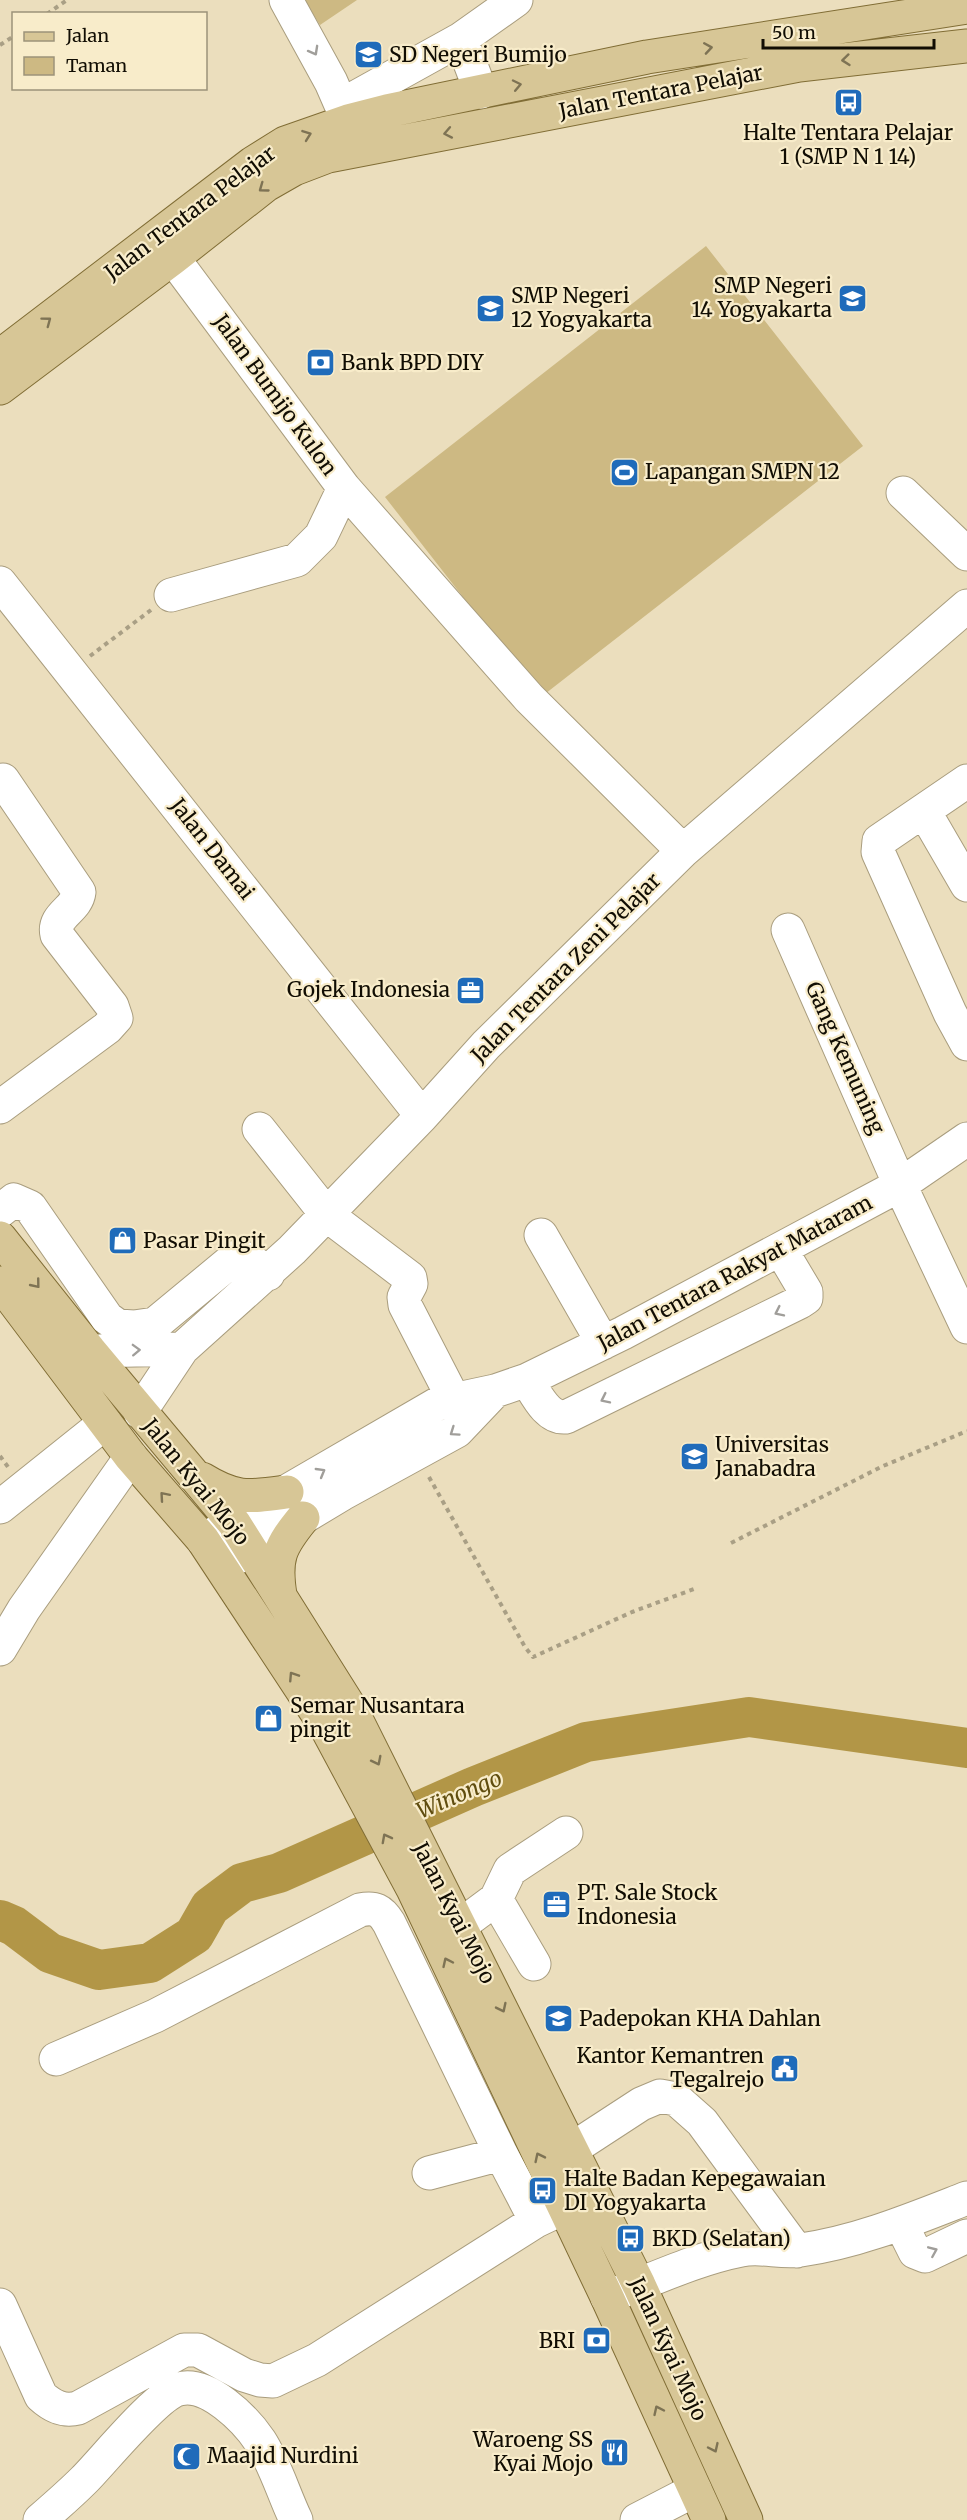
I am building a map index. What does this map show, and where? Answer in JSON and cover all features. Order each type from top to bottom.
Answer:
[{"type":"main road","name":"Jalan Tentara Pelajar","points":[[0,356],[253,163],[285,143],[345,113],[481,92],[647,57],[924,7],[967,8]]},
{"type":"main road","name":"Jalan Tentara Pelajar","points":[[0,387],[173,258],[266,185],[294,168],[328,156],[799,65],[967,46]]},
{"type":"main road","name":"Jalan Kyai Mojo","points":[[5,1259],[90,1351],[192,1474],[242,1536],[280,1596],[338,1717],[426,1885],[550,2214],[607,2297],[709,2520]]},
{"type":"main road","name":"Jalan Kyai Mojo","points":[[5,1259],[105,1423],[202,1540],[338,1717]]},
{"type":"main road","points":[[192,1474],[232,1495],[295,1505],[276,1572],[280,1596]]},
{"type":"main road","name":"Jalan Kyai Mojo","points":[[426,1885],[461,1925],[639,2285],[746,2520]]},
{"type":"street","points":[[286,0],[345,113],[473,20],[516,0]]},
{"type":"street","points":[[473,20],[481,92]]},
{"type":"street","name":"Jalan Bumijo Kulon","points":[[171,595],[297,560],[321,536],[344,488],[173,258]]},
{"type":"street","points":[[344,488],[529,698],[683,851]]},
{"type":"street","points":[[903,493],[967,554]]},
{"type":"street","name":"Jalan Damai","points":[[0,583],[422,1116]]},
{"type":"street","name":"Jalan Tentara Zeni Pelajar","points":[[140,1412],[189,1343],[268,1274],[422,1116],[486,1045],[683,851],[967,606]]},
{"type":"street","points":[[0,1107],[107,1028],[116,1018],[112,1006],[57,935],[55,927],[77,902],[79,892],[3,780]]},
{"type":"street","points":[[967,781],[879,841],[878,852],[950,1013],[967,1044]]},
{"type":"street","points":[[924,811],[967,885]]},
{"type":"street","name":"Gang Kemuning","points":[[788,930],[900,1185],[967,1327]]},
{"type":"street","points":[[259,1129],[327,1215],[410,1278],[411,1284],[404,1297],[405,1305],[454,1400]]},
{"type":"street","name":"Jalan Tentara Rakyat Mataram","points":[[202,1540],[242,1536],[295,1505],[440,1404],[495,1391],[527,1380],[603,1343],[900,1185],[967,1139]]},
{"type":"street","points":[[0,1210],[14,1200],[24,1202],[30,1207],[107,1318],[118,1326],[134,1327],[155,1324],[236,1257],[254,1262],[268,1274]]},
{"type":"street","points":[[5,1259],[48,1235]]},
{"type":"street","points":[[541,1235],[603,1343]]},
{"type":"street","points":[[527,1380],[552,1414],[559,1418],[566,1417],[800,1302],[806,1298],[806,1292],[781,1250]]},
{"type":"street","points":[[90,1351],[189,1343],[172,1309]]},
{"type":"street","name":"Jalan Tentara Rakyat Mataram","points":[[295,1505],[426,1449],[458,1431],[495,1391]]},
{"type":"street","points":[[0,1507],[105,1423]]},
{"type":"street","points":[[0,1649],[24,1609],[131,1457]]},
{"type":"street","name":"Jalan Tentara Rakyat Mataram","points":[[221,1567],[242,1536]]},
{"type":"street","points":[[461,1925],[496,1899],[510,1870],[566,1833]]},
{"type":"street","points":[[496,1899],[534,1964]]},
{"type":"street","points":[[0,2305],[41,2396],[50,2405],[62,2409],[78,2408],[184,2350],[198,2349],[244,2375],[273,2381],[317,2360],[550,2214],[501,2154],[389,1923],[383,1913],[372,1908],[360,1910],[155,2016],[56,2059]]},
{"type":"street","points":[[572,2149],[640,2104],[660,2096],[676,2099],[702,2122],[797,2251]]},
{"type":"street","points":[[429,2173],[501,2154]]},
{"type":"street","points":[[607,2297],[743,2249],[797,2251],[826,2246],[901,2224],[967,2198]]},
{"type":"street","points":[[901,2224],[915,2252],[925,2256],[967,2236]]},
{"type":"street","points":[[40,2520],[85,2479],[162,2399],[180,2389],[189,2388],[226,2404],[244,2420],[261,2443],[296,2520]]},
{"type":"street","points":[[637,2520],[695,2490]]},
{"type":"path","points":[[50,12],[67,0]]},
{"type":"path","points":[[71,671],[171,595]]},
{"type":"path","points":[[731,1543],[883,1466],[967,1431]]},
{"type":"path","points":[[426,1449],[427,1474],[434,1488],[525,1647],[533,1657],[540,1656],[632,1612],[694,1589]]},
{"type":"green space","points":[[304,0],[357,0],[320,25]]},
{"type":"green space","name":"Lapangan SMPN 12","points":[[706,246],[863,446],[541,697],[385,497]]},
{"type":"waterway","name":"Winongo","points":[[0,1920],[14,1926],[50,1953],[99,1970],[150,1963],[194,1935],[210,1907],[242,1883],[279,1873],[473,1787],[586,1742],[749,1717],[967,1748]]},
{"type":"place","name":"SD Negeri Bumijo","points":[[368,55]]},
{"type":"place","name":"Halte Tentara Pelajar 1 (SMP N 1 14)","points":[[848,102]]},
{"type":"place","name":"SMP Negeri 14 Yogyakarta","points":[[853,298]]},
{"type":"place","name":"SMP Negeri 12 Yogyakarta","points":[[490,308]]},
{"type":"place","name":"Bank BPD DIY","points":[[320,363]]},
{"type":"place","name":"Lapangan SMPN 12","points":[[624,472]]},
{"type":"place","name":"Gojek Indonesia","points":[[471,990]]},
{"type":"place","name":"Pasar Pingit","points":[[122,1241]]},
{"type":"place","name":"Universitas Janabadra","points":[[694,1457]]},
{"type":"place","name":"Semar Nusantara pingit","points":[[269,1718]]},
{"type":"place","name":"PT. Sale Stock Indonesia","points":[[556,1905]]},
{"type":"place","name":"Padepokan KHA Dahlan","points":[[558,2019]]},
{"type":"place","name":"Kantor Kemantren Tegalrejo","points":[[785,2068]]},
{"type":"place","name":"Halte Badan Kepegawaian DI Yogyakarta","points":[[543,2191]]},
{"type":"place","name":"BKD (Selatan)","points":[[631,2239]]},
{"type":"place","name":"BRI","points":[[596,2341]]},
{"type":"place","name":"Waroeng SS Kyai Mojo","points":[[614,2452]]},
{"type":"place","name":"Maajid Nurdini","points":[[186,2456]]}]
